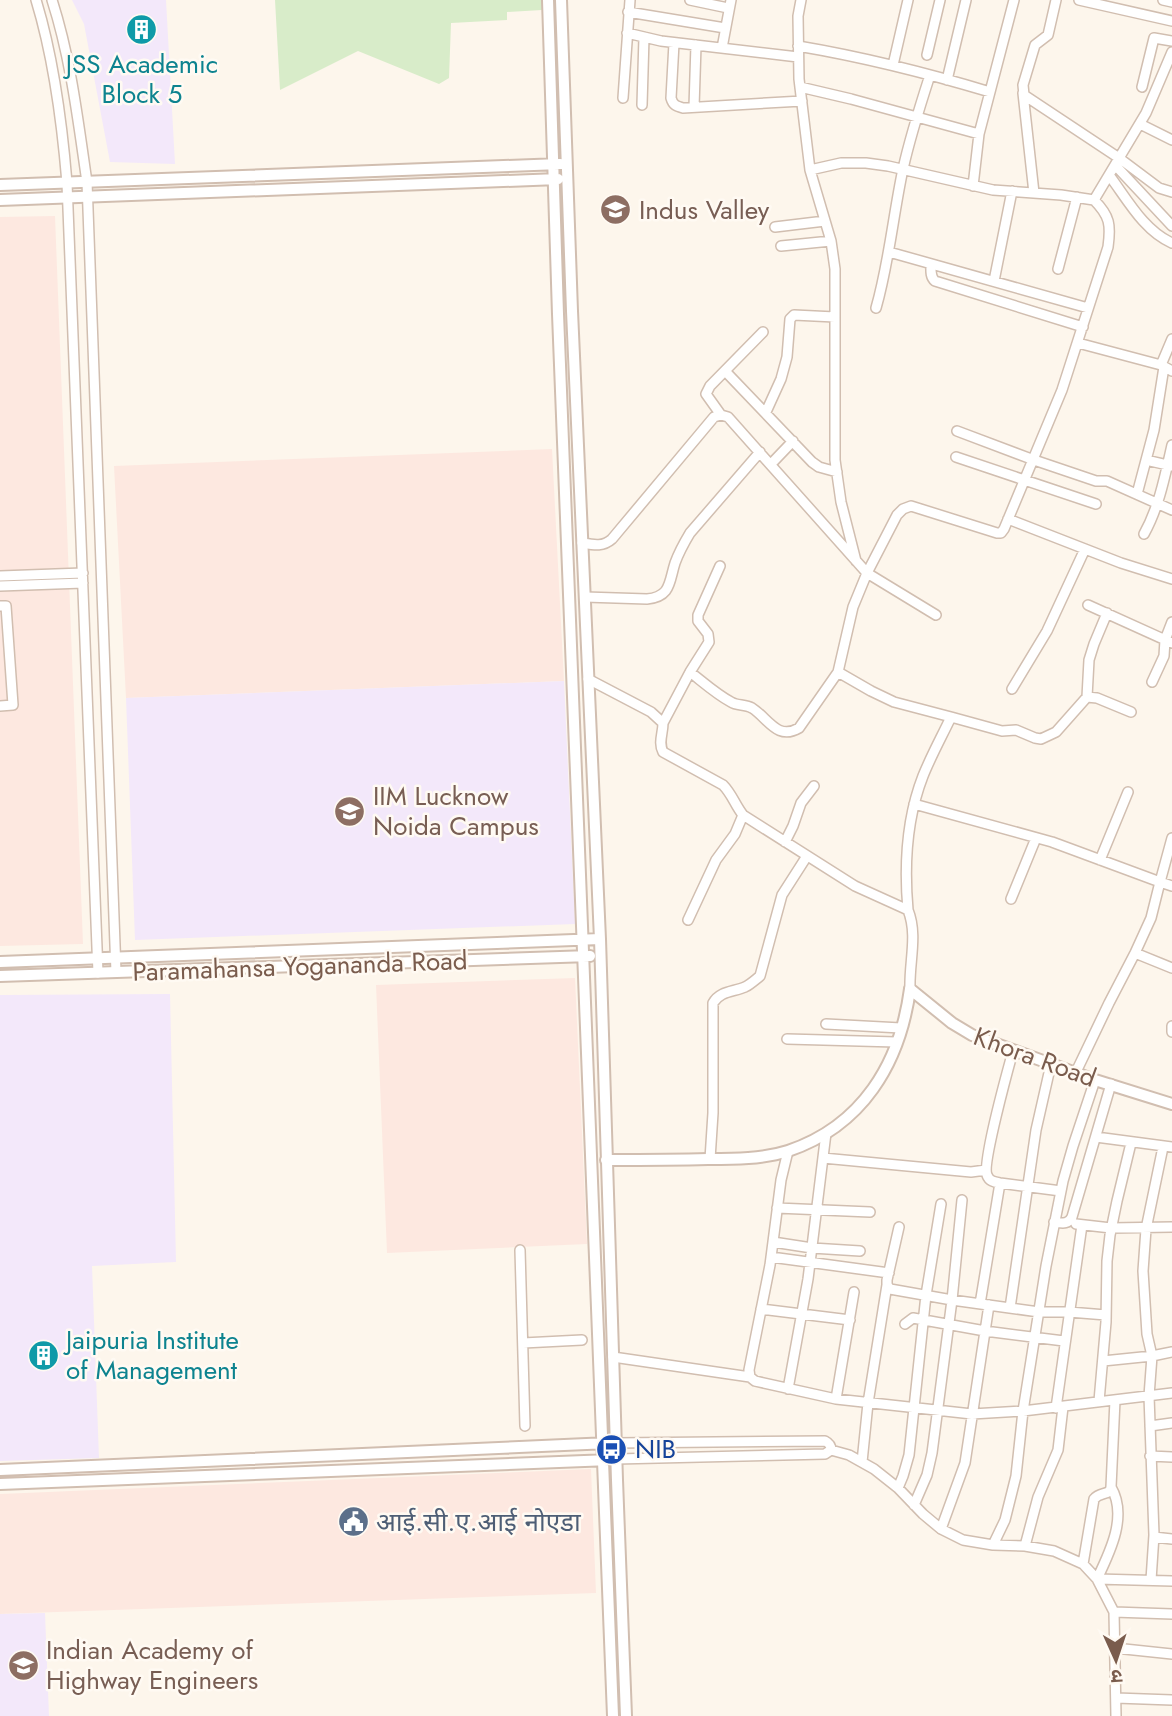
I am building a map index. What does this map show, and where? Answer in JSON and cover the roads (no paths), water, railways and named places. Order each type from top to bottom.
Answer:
[{"type":"street","points":[[36,0],[43,24],[64,140],[68,198],[98,973]]},
{"type":"street","points":[[52,0],[61,27],[75,92],[88,197],[116,972]]},
{"type":"street","points":[[548,0],[613,1716]]},
{"type":"street","points":[[561,0],[600,939],[626,1716]]},
{"type":"street","points":[[623,99],[630,0]]},
{"type":"street","points":[[690,0],[730,4],[722,48]]},
{"type":"street","points":[[801,0],[798,16],[798,57],[810,170],[831,241],[835,269],[834,421],[837,472],[841,502],[856,561]]},
{"type":"street","points":[[893,65],[908,0]]},
{"type":"street","points":[[926,55],[940,0]]},
{"type":"street","points":[[947,80],[966,0]]},
{"type":"street","points":[[973,186],[979,134],[1014,0]]},
{"type":"street","points":[[1034,192],[1023,90],[1035,46],[1048,35],[1056,0]]},
{"type":"street","points":[[1079,0],[1172,21]]},
{"type":"street","points":[[1163,0],[1172,2]]},
{"type":"street","points":[[628,12],[725,29]]},
{"type":"street","points":[[627,33],[674,43],[798,57]]},
{"type":"street","points":[[642,105],[644,37]]},
{"type":"street","points":[[1142,87],[1154,38],[1172,41]]},
{"type":"street","points":[[674,43],[671,98],[677,107],[802,101]]},
{"type":"street","points":[[694,107],[696,46]]},
{"type":"street","points":[[798,46],[893,65],[990,92]]},
{"type":"street","points":[[1094,200],[1146,114],[1171,56]]},
{"type":"street","points":[[876,309],[884,281],[903,169],[930,75]]},
{"type":"street","points":[[800,87],[979,134]]},
{"type":"street","points":[[1023,90],[1024,95],[1117,161],[1159,188],[1172,192]]},
{"type":"street","points":[[1140,124],[1172,140]]},
{"type":"street","points":[[1117,161],[1172,226]]},
{"type":"street","points":[[690,672],[731,703],[751,708],[778,730],[791,732],[799,728],[838,671],[853,607],[867,573],[897,515],[903,509],[911,506],[1001,533],[1062,390],[1108,247],[1108,218],[1094,200],[993,190],[866,163],[841,163],[810,170]]},
{"type":"street","points":[[0,185],[567,164]]},
{"type":"street","points":[[1109,175],[1151,230],[1172,243]]},
{"type":"street","points":[[0,200],[568,179]]},
{"type":"street","points":[[994,281],[1012,191]]},
{"type":"street","points":[[1058,269],[1077,198]]},
{"type":"street","points":[[775,227],[825,221]]},
{"type":"street","points":[[781,246],[831,241]]},
{"type":"street","points":[[889,252],[1088,308]]},
{"type":"street","points":[[931,264],[932,279],[935,281],[1083,327]]},
{"type":"street","points":[[766,412],[781,379],[787,357],[790,319],[794,315],[835,317]]},
{"type":"street","points":[[721,415],[706,394],[710,386],[763,332]]},
{"type":"street","points":[[1137,494],[1154,430],[1172,339]]},
{"type":"street","points":[[1078,343],[1166,368]]},
{"type":"street","points":[[725,371],[819,467],[837,472]]},
{"type":"street","points":[[582,544],[607,544],[713,416],[721,415],[729,417],[867,573],[936,615]]},
{"type":"street","points":[[957,431],[1096,481],[1107,481],[1172,510]]},
{"type":"street","points":[[771,464],[793,441]]},
{"type":"street","points":[[1144,534],[1153,518],[1170,465],[1172,445]]},
{"type":"street","points":[[585,597],[657,598],[664,593],[670,585],[675,563],[690,533],[760,452]]},
{"type":"street","points":[[956,457],[1096,504]]},
{"type":"street","points":[[1146,460],[1170,465]]},
{"type":"street","points":[[1008,519],[1121,563],[1172,579]]},
{"type":"street","points":[[1012,689],[1047,631],[1085,549]]},
{"type":"street","points":[[720,566],[698,615],[698,621],[708,634],[709,642],[663,723],[660,741],[663,752],[723,785],[743,815],[855,887],[908,910]]},
{"type":"street","points":[[0,576],[83,578]]},
{"type":"street","points":[[0,586],[83,578]]},
{"type":"street","points":[[1088,604],[1168,642]]},
{"type":"street","points":[[0,606],[6,606],[4,649],[13,705],[0,706]]},
{"type":"street","points":[[838,671],[894,702],[1002,731],[1016,730],[1041,738],[1056,732],[1087,697],[1089,660],[1107,613]]},
{"type":"street","points":[[1152,682],[1166,651],[1172,622]]},
{"type":"street","points":[[572,679],[588,679],[651,712],[663,723]]},
{"type":"street","points":[[1087,697],[1097,698],[1131,712]]},
{"type":"street","points":[[606,1160],[734,1159],[788,1151],[841,1124],[860,1107],[888,1064],[908,1004],[913,932],[908,910],[906,865],[914,804],[923,775],[951,717]]},
{"type":"street","points":[[785,842],[801,803],[814,786]]},
{"type":"street","points":[[1100,860],[1128,792]]},
{"type":"street","points":[[914,804],[1036,838],[1172,886]]},
{"type":"street","points":[[688,920],[716,860],[735,834],[743,815]]},
{"type":"street","points":[[1011,899],[1036,838]]},
{"type":"street","points":[[1076,1072],[1150,918],[1172,838]]},
{"type":"street","points":[[710,1159],[713,1113],[713,1003],[722,994],[743,988],[760,976],[782,895],[807,856]]},
{"type":"street","name":"Paramahansa Yogananda Road","points":[[0,961],[600,939]]},
{"type":"street","points":[[1135,953],[1172,968]]},
{"type":"street","name":"Paramahansa Yogananda Road","points":[[0,976],[600,956]]},
{"type":"street","name":"Khora Road","points":[[910,989],[952,1023],[972,1035],[1095,1080],[1172,1104]]},
{"type":"street","points":[[826,1024],[901,1028]]},
{"type":"street","points":[[1172,1026],[1172,1032]]},
{"type":"street","points":[[788,1039],[896,1042]]},
{"type":"street","points":[[1013,1051],[997,1115],[986,1170],[987,1177],[1000,1183],[1061,1191]]},
{"type":"street","points":[[1010,1308],[1036,1129],[1051,1064]]},
{"type":"street","points":[[993,1545],[1005,1520],[1014,1488],[1021,1448],[1023,1411],[1054,1222],[1073,1146],[1095,1080]]},
{"type":"street","points":[[1068,1222],[1072,1217],[1111,1084]]},
{"type":"street","points":[[788,1389],[810,1263],[826,1133]]},
{"type":"street","points":[[1096,1137],[1167,1147],[1146,1229],[1143,1271],[1147,1334],[1152,1356],[1149,1396],[1154,1498],[1151,1580]]},
{"type":"street","points":[[1100,1401],[1107,1261],[1111,1228],[1131,1143]]},
{"type":"street","points":[[750,1377],[749,1370],[788,1151]]},
{"type":"street","points":[[823,1158],[971,1172],[986,1170]]},
{"type":"street","points":[[941,1528],[965,1463],[985,1331],[984,1305],[1000,1183]]},
{"type":"street","points":[[914,1505],[928,1475],[953,1300],[962,1200]]},
{"type":"street","points":[[898,1488],[906,1466],[926,1295],[941,1204]]},
{"type":"street","points":[[778,1208],[870,1212]]},
{"type":"street","points":[[1054,1222],[1111,1228],[1172,1227]]},
{"type":"street","points":[[1025,1546],[1038,1497],[1058,1450],[1064,1341],[1082,1225]]},
{"type":"street","points":[[862,1462],[868,1403],[899,1227]]},
{"type":"street","points":[[773,1242],[860,1251]]},
{"type":"street","points":[[520,1250],[525,1426]]},
{"type":"street","points":[[771,1257],[889,1273]]},
{"type":"street","points":[[887,1285],[890,1289],[984,1305],[1039,1312],[1106,1315]]},
{"type":"street","points":[[836,1399],[854,1292]]},
{"type":"street","points":[[761,1309],[849,1320]]},
{"type":"street","points":[[905,1324],[913,1318],[1064,1341]]},
{"type":"street","points":[[523,1343],[582,1340]]},
{"type":"street","points":[[1103,1362],[1172,1352]]},
{"type":"street","points":[[613,1357],[750,1377],[755,1381],[836,1399],[972,1414],[1023,1411],[1172,1393]]},
{"type":"street","points":[[1097,1579],[1116,1530],[1118,1502],[1111,1488],[1115,1400]]},
{"type":"street","points":[[1150,1426],[1172,1423]]},
{"type":"street","points":[[0,1470],[616,1443],[825,1441],[829,1443],[831,1450]]},
{"type":"street","points":[[0,1484],[616,1459],[825,1454],[831,1450],[849,1455],[874,1469],[941,1528],[962,1540],[1054,1551],[1083,1563],[1097,1579],[1114,1612],[1116,1716]]},
{"type":"street","points":[[1150,1456],[1172,1457]]},
{"type":"street","points":[[1083,1563],[1094,1499],[1111,1488]]},
{"type":"street","points":[[1154,1537],[1172,1539]]},
{"type":"street","points":[[1097,1579],[1172,1581]]},
{"type":"street","points":[[1114,1612],[1172,1614]]},
{"type":"street","points":[[1115,1648],[1172,1654]]},
{"type":"street","points":[[1116,1698],[1172,1700]]},
{"type":"place","name":"JSS Academic Block 5","points":[[142,29]]},
{"type":"place","name":"Indus Valley","points":[[616,210]]},
{"type":"place","name":"IIM Lucknow Noida Campus","points":[[350,811]]},
{"type":"place","name":"Jaipuria Institute of Management","points":[[43,1355]]},
{"type":"place","name":"NIB","points":[[612,1449]]},
{"type":"place","name":"आई.सी.ए.आई नोएडा","points":[[353,1522]]},
{"type":"place","name":"Indian Academy of Highway Engineers","points":[[23,1665]]}]
